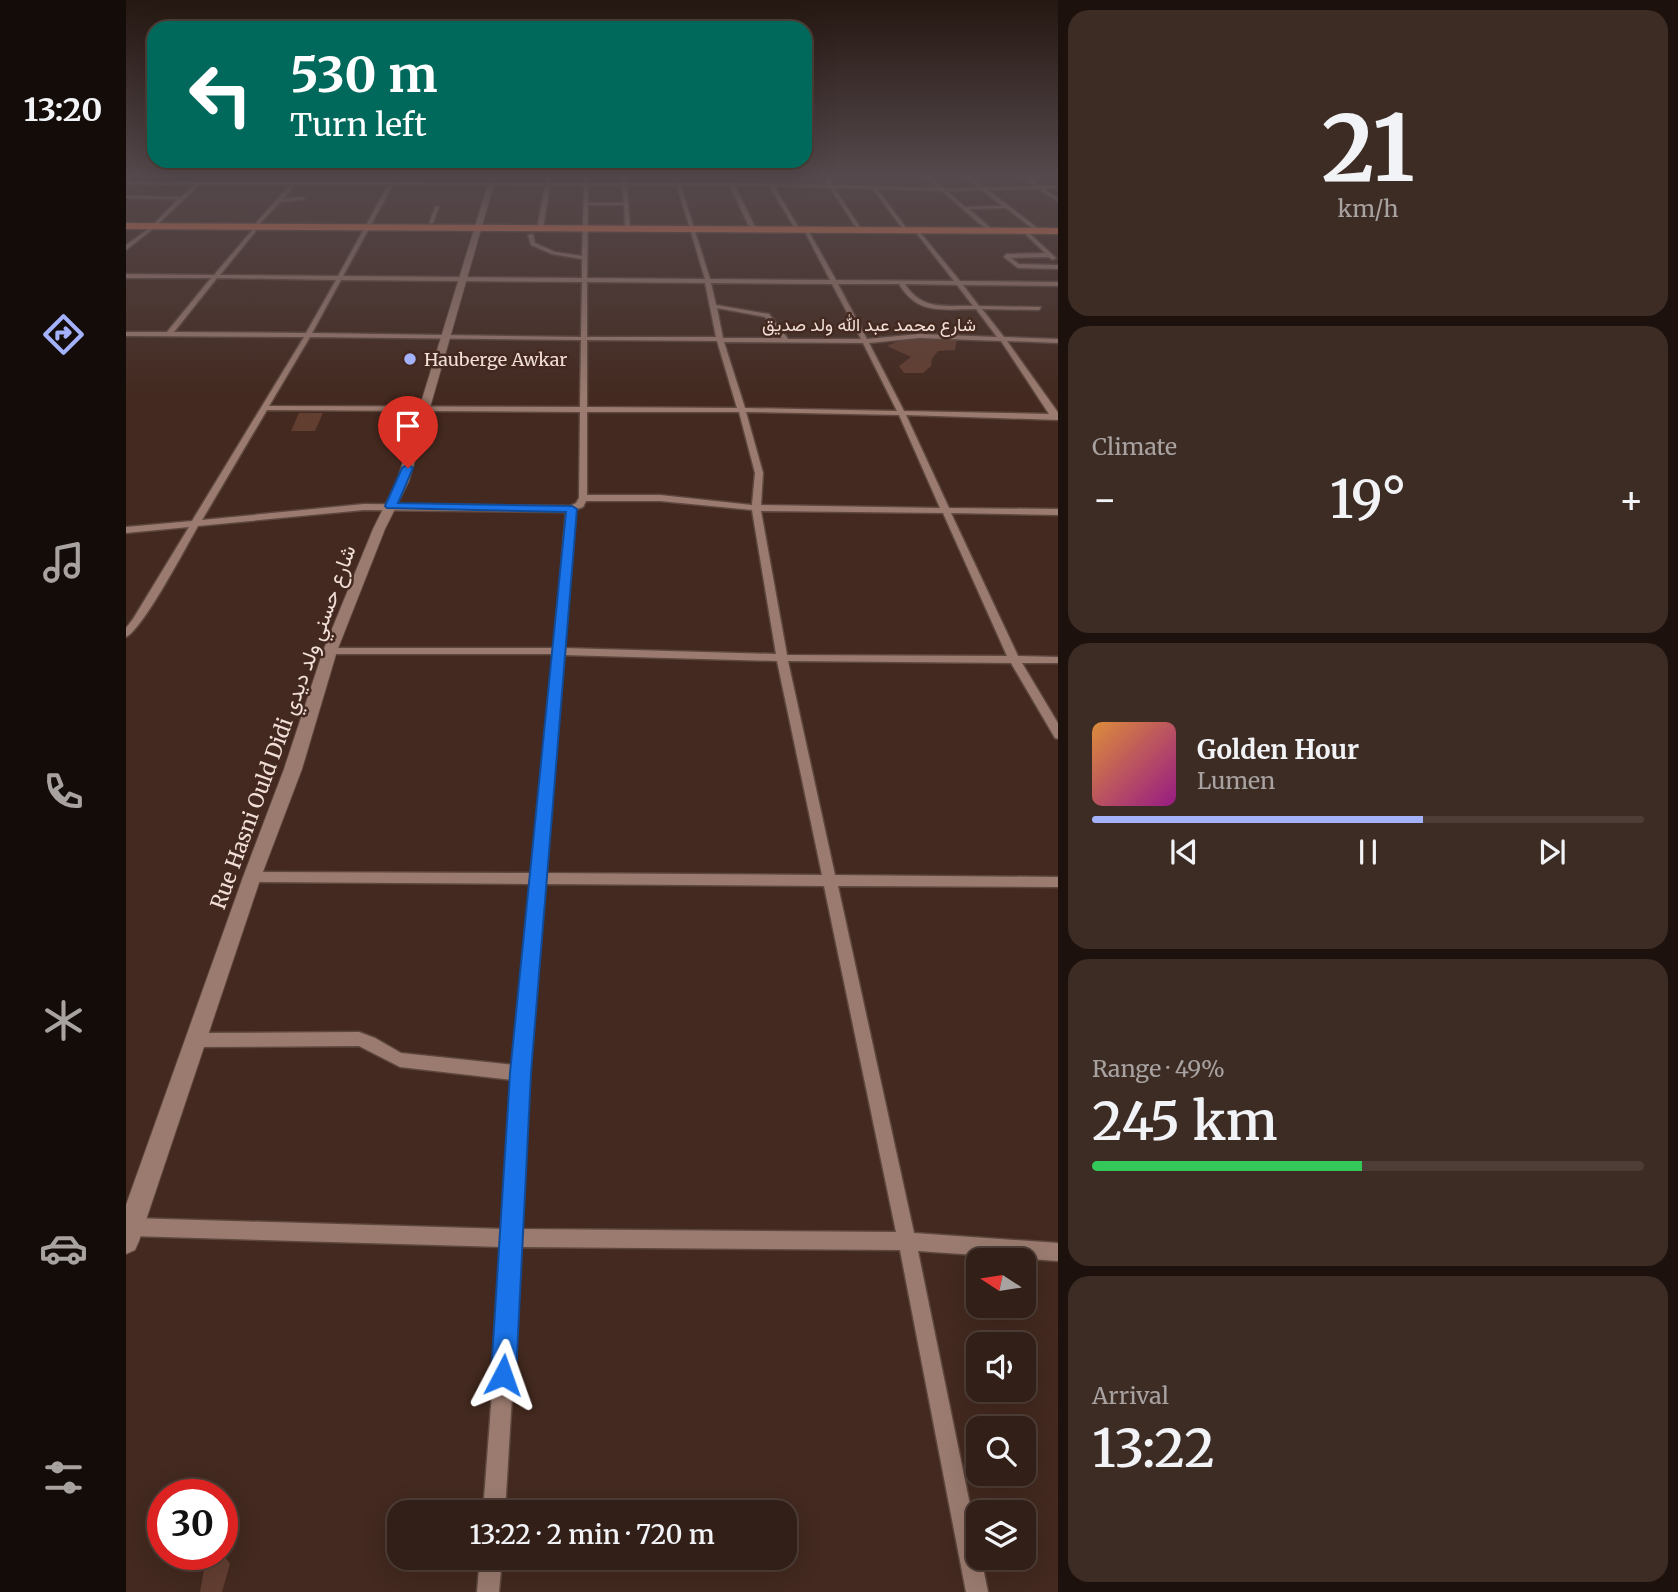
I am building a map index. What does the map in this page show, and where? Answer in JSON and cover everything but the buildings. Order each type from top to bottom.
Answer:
[{"type":"street","points":[[169,334],[236,251]]},
{"type":"street","points":[[126,634],[138,621],[355,251]]},
{"type":"street","name":"Rue Hasni Ould Didi شارع حسني ولد ديدي","points":[[128,1234],[252,877],[293,769],[330,651],[412,454],[471,251]]},
{"type":"street","points":[[549,251],[586,258]]},
{"type":"street","points":[[126,530],[391,506],[572,509],[580,505],[583,498],[585,410],[586,251]]},
{"type":"street","points":[[699,251],[758,473],[756,508],[782,658],[907,1241],[977,1592]]},
{"type":"street","points":[[819,251],[902,413],[1014,659],[1058,733]]},
{"type":"street","points":[[933,251],[1004,341],[1057,418]]},
{"type":"street","points":[[1046,251],[1058,264]]},
{"type":"street","points":[[1050,255],[1006,256],[1018,266],[1058,265]]},
{"type":"street","points":[[126,276],[1058,284]]},
{"type":"street","points":[[902,284],[922,306],[1039,308]]},
{"type":"street","points":[[713,306],[746,309],[767,315],[786,340]]},
{"type":"street","name":"شارع محمد عبد الله ولد صديق","points":[[126,334],[867,341],[919,336],[1058,341]]},
{"type":"street","points":[[263,408],[902,413],[1057,418]]},
{"type":"street","points":[[583,498],[660,498],[756,508],[1058,512]]},
{"type":"street","points":[[495,1500],[513,1238],[520,1073],[572,509]]},
{"type":"street","points":[[330,651],[558,651],[782,658],[1058,660]]},
{"type":"street","points":[[252,877],[1058,882]]},
{"type":"street","points":[[197,1040],[359,1038],[400,1060],[520,1073]]},
{"type":"street","points":[[128,1234],[907,1241],[1058,1252]]},
{"type":"street","points":[[488,1592],[490,1570]]},
{"type":"shaded area","points":[[903,339],[957,339],[955,350],[938,351],[931,366],[923,373],[904,373],[899,366],[911,357],[887,346]]},
{"type":"shaded area","points":[[299,413],[323,413],[315,431],[291,431]]},
{"type":"shaded area","points":[[204,1570],[228,1570],[222,1592],[200,1592]]},
{"type":"place","name":"Hauberge Awkar","points":[[410,359]]},
{"type":"route","points":[[408,468],[391,506],[572,509],[544,789],[520,1073],[513,1238],[503,1375]]}]
